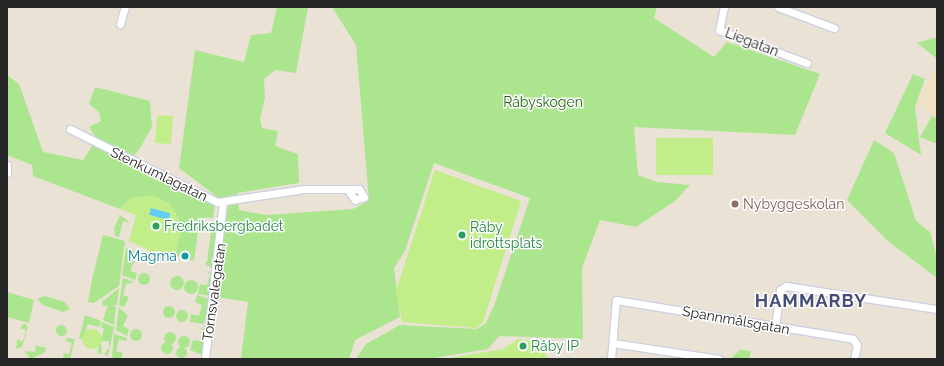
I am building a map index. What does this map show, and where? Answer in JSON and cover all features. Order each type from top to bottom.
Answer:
[{"type":"street","points":[[120,24],[125,7]]},
{"type":"street","name":"Liegatan","points":[[724,7],[719,30],[807,63]]},
{"type":"street","points":[[778,7],[834,28]]},
{"type":"street","name":"Stenkumlagatan","points":[[70,129],[217,202],[304,189],[348,190]]},
{"type":"street","points":[[7,173],[8,165]]},
{"type":"street","name":"Tornsvalegatan","points":[[205,359],[223,202]]},
{"type":"street","points":[[775,326],[780,290],[786,286],[937,309]]},
{"type":"street","name":"Spannmålsgatan","points":[[613,344],[616,301],[775,326],[856,342],[854,359]]},
{"type":"street","points":[[611,359],[613,344],[719,359]]},
{"type":"shaded area","points":[[935,69],[937,70],[937,117],[916,105]]},
{"type":"green space","name":"Råbyskogen","points":[[277,7],[308,7],[296,73],[275,70],[264,79],[265,98],[260,119],[262,128],[278,131],[275,146],[298,154],[299,183],[237,193],[239,210],[266,215],[353,209],[369,201],[356,45],[332,7],[657,7],[654,18],[714,57],[727,42],[820,74],[795,135],[634,127],[638,175],[657,182],[690,185],[675,201],[636,227],[600,220],[582,268],[583,339],[499,336],[488,349],[428,359],[356,359],[366,344],[400,325],[477,329],[486,323],[495,303],[530,198],[434,163],[405,251],[394,268],[400,317],[355,340],[349,359],[241,359],[248,302],[217,297],[228,205],[179,168],[195,50],[244,62],[251,35],[271,33]]},
{"type":"green space","points":[[937,37],[937,59],[917,43]]},
{"type":"green space","points":[[913,74],[925,79],[915,107],[921,155],[885,133]]},
{"type":"green space","points":[[7,75],[19,84],[43,152],[83,160],[97,139],[89,127],[101,121],[99,112],[89,104],[95,87],[150,101],[152,127],[138,151],[128,161],[215,204],[213,218],[205,217],[202,223],[199,223],[194,261],[175,256],[180,235],[131,198],[120,209],[33,176],[32,165],[7,155]]},
{"type":"green space","points":[[157,115],[173,116],[171,144],[155,143]]},
{"type":"green space","points":[[932,116],[937,119],[937,144],[920,137]]},
{"type":"green space","points":[[656,138],[713,138],[713,175],[656,175]]},
{"type":"green space","points":[[874,140],[894,153],[916,221],[930,232],[937,258],[937,278],[889,242],[847,200]]},
{"type":"green space","name":"Råby idrottsplats","points":[[435,170],[521,201],[483,322],[476,328],[402,322],[396,291]]},
{"type":"green space","name":"Fredriksbergbadet","points":[[152,195],[170,204],[179,218],[180,235],[175,256],[149,255],[149,250],[129,241],[136,215],[120,209],[131,198]]},
{"type":"green space","points":[[120,215],[130,223],[123,221],[119,237],[115,236],[114,228]]},
{"type":"green space","points":[[208,223],[212,223],[217,231],[213,268],[204,264],[207,262],[212,224]]},
{"type":"green space","points":[[103,235],[125,241],[119,286],[94,303],[88,302],[91,284]]},
{"type":"green space","points":[[126,248],[134,251],[135,260],[130,271],[137,273],[135,280],[122,275]]},
{"type":"green space","points":[[204,271],[212,273],[210,296],[198,294],[200,284],[207,285],[210,274]]},
{"type":"green space","points":[[144,273],[148,275],[150,279],[148,283],[144,285],[140,283],[138,279],[140,275]]},
{"type":"green space","points":[[177,276],[182,278],[184,283],[182,288],[177,290],[172,288],[170,283],[172,278]]},
{"type":"green space","points":[[123,278],[134,282],[126,284],[123,295],[129,297],[124,307],[119,305]]},
{"type":"green space","points":[[191,280],[196,282],[198,287],[196,292],[191,294],[186,292],[184,287],[186,282]]},
{"type":"green space","points":[[119,288],[117,305],[103,306],[102,302]]},
{"type":"green space","points":[[7,292],[34,300],[29,323],[7,317]]},
{"type":"green space","points":[[197,295],[209,299],[204,324],[190,322],[191,314],[199,316],[202,305],[195,302]]},
{"type":"green space","points":[[45,296],[65,302],[70,309],[63,312],[43,305],[37,299]]},
{"type":"green space","points":[[108,305],[116,306],[114,325],[103,320]]},
{"type":"green space","points":[[167,306],[171,306],[175,312],[171,318],[167,318],[163,314],[163,310]]},
{"type":"green space","points":[[119,307],[128,316],[123,326],[129,329],[127,336],[116,330]]},
{"type":"green space","points":[[182,310],[186,312],[188,316],[186,320],[182,322],[178,320],[176,316],[178,312]]},
{"type":"green space","points":[[85,315],[101,321],[99,327],[88,324],[83,339],[79,339]]},
{"type":"green space","points":[[102,322],[114,327],[108,357],[104,354],[109,348],[109,341],[101,341],[102,354],[97,353],[104,329],[101,327]]},
{"type":"green space","points":[[24,323],[28,327],[22,347],[16,349],[17,340],[23,341],[26,330],[20,328]]},
{"type":"green space","points":[[61,324],[65,326],[67,330],[65,334],[61,336],[57,334],[55,330],[57,326]]},
{"type":"green space","points":[[197,328],[206,329],[202,355],[190,350],[193,340],[200,341],[203,330]]},
{"type":"green space","points":[[92,329],[99,332],[102,339],[99,346],[92,349],[85,346],[82,339],[85,332]]},
{"type":"green space","points":[[136,329],[140,331],[142,335],[140,339],[136,341],[132,339],[130,335],[132,331]]},
{"type":"green space","points":[[168,332],[172,332],[176,338],[172,344],[168,344],[164,340],[164,336]]},
{"type":"green space","points":[[114,334],[127,338],[126,341],[119,339],[116,351],[123,353],[121,359],[112,359]]},
{"type":"green space","points":[[182,336],[186,336],[190,342],[186,348],[182,348],[178,344],[178,340]]},
{"type":"green space","points":[[67,338],[75,339],[70,359],[64,359],[63,353],[69,354],[72,343],[66,341]]},
{"type":"green space","name":"Råby IP","points":[[518,339],[536,342],[549,359],[443,359],[503,349]]},
{"type":"green space","points":[[167,342],[171,344],[173,348],[171,352],[167,354],[163,352],[161,348],[163,344]]},
{"type":"green space","points":[[36,345],[46,348],[45,352],[31,359],[24,351],[35,352]]},
{"type":"green space","points":[[181,346],[185,348],[187,352],[185,356],[181,358],[177,356],[175,352],[177,348]]},
{"type":"green space","points":[[740,350],[751,351],[749,359],[730,359]]},
{"type":"water","points":[[151,208],[170,213],[169,220],[149,215]]},
{"type":"place","name":"Nybyggeskolan","points":[[735,204]]},
{"type":"place","name":"Fredriksbergbadet","points":[[156,226]]},
{"type":"place","name":"Råby idrottsplats","points":[[462,235]]},
{"type":"place","name":"Magma","points":[[185,256]]},
{"type":"place","name":"Råby IP","points":[[523,346]]},
{"type":"district","name":"HAMMARBY","points":[[811,301]]}]
